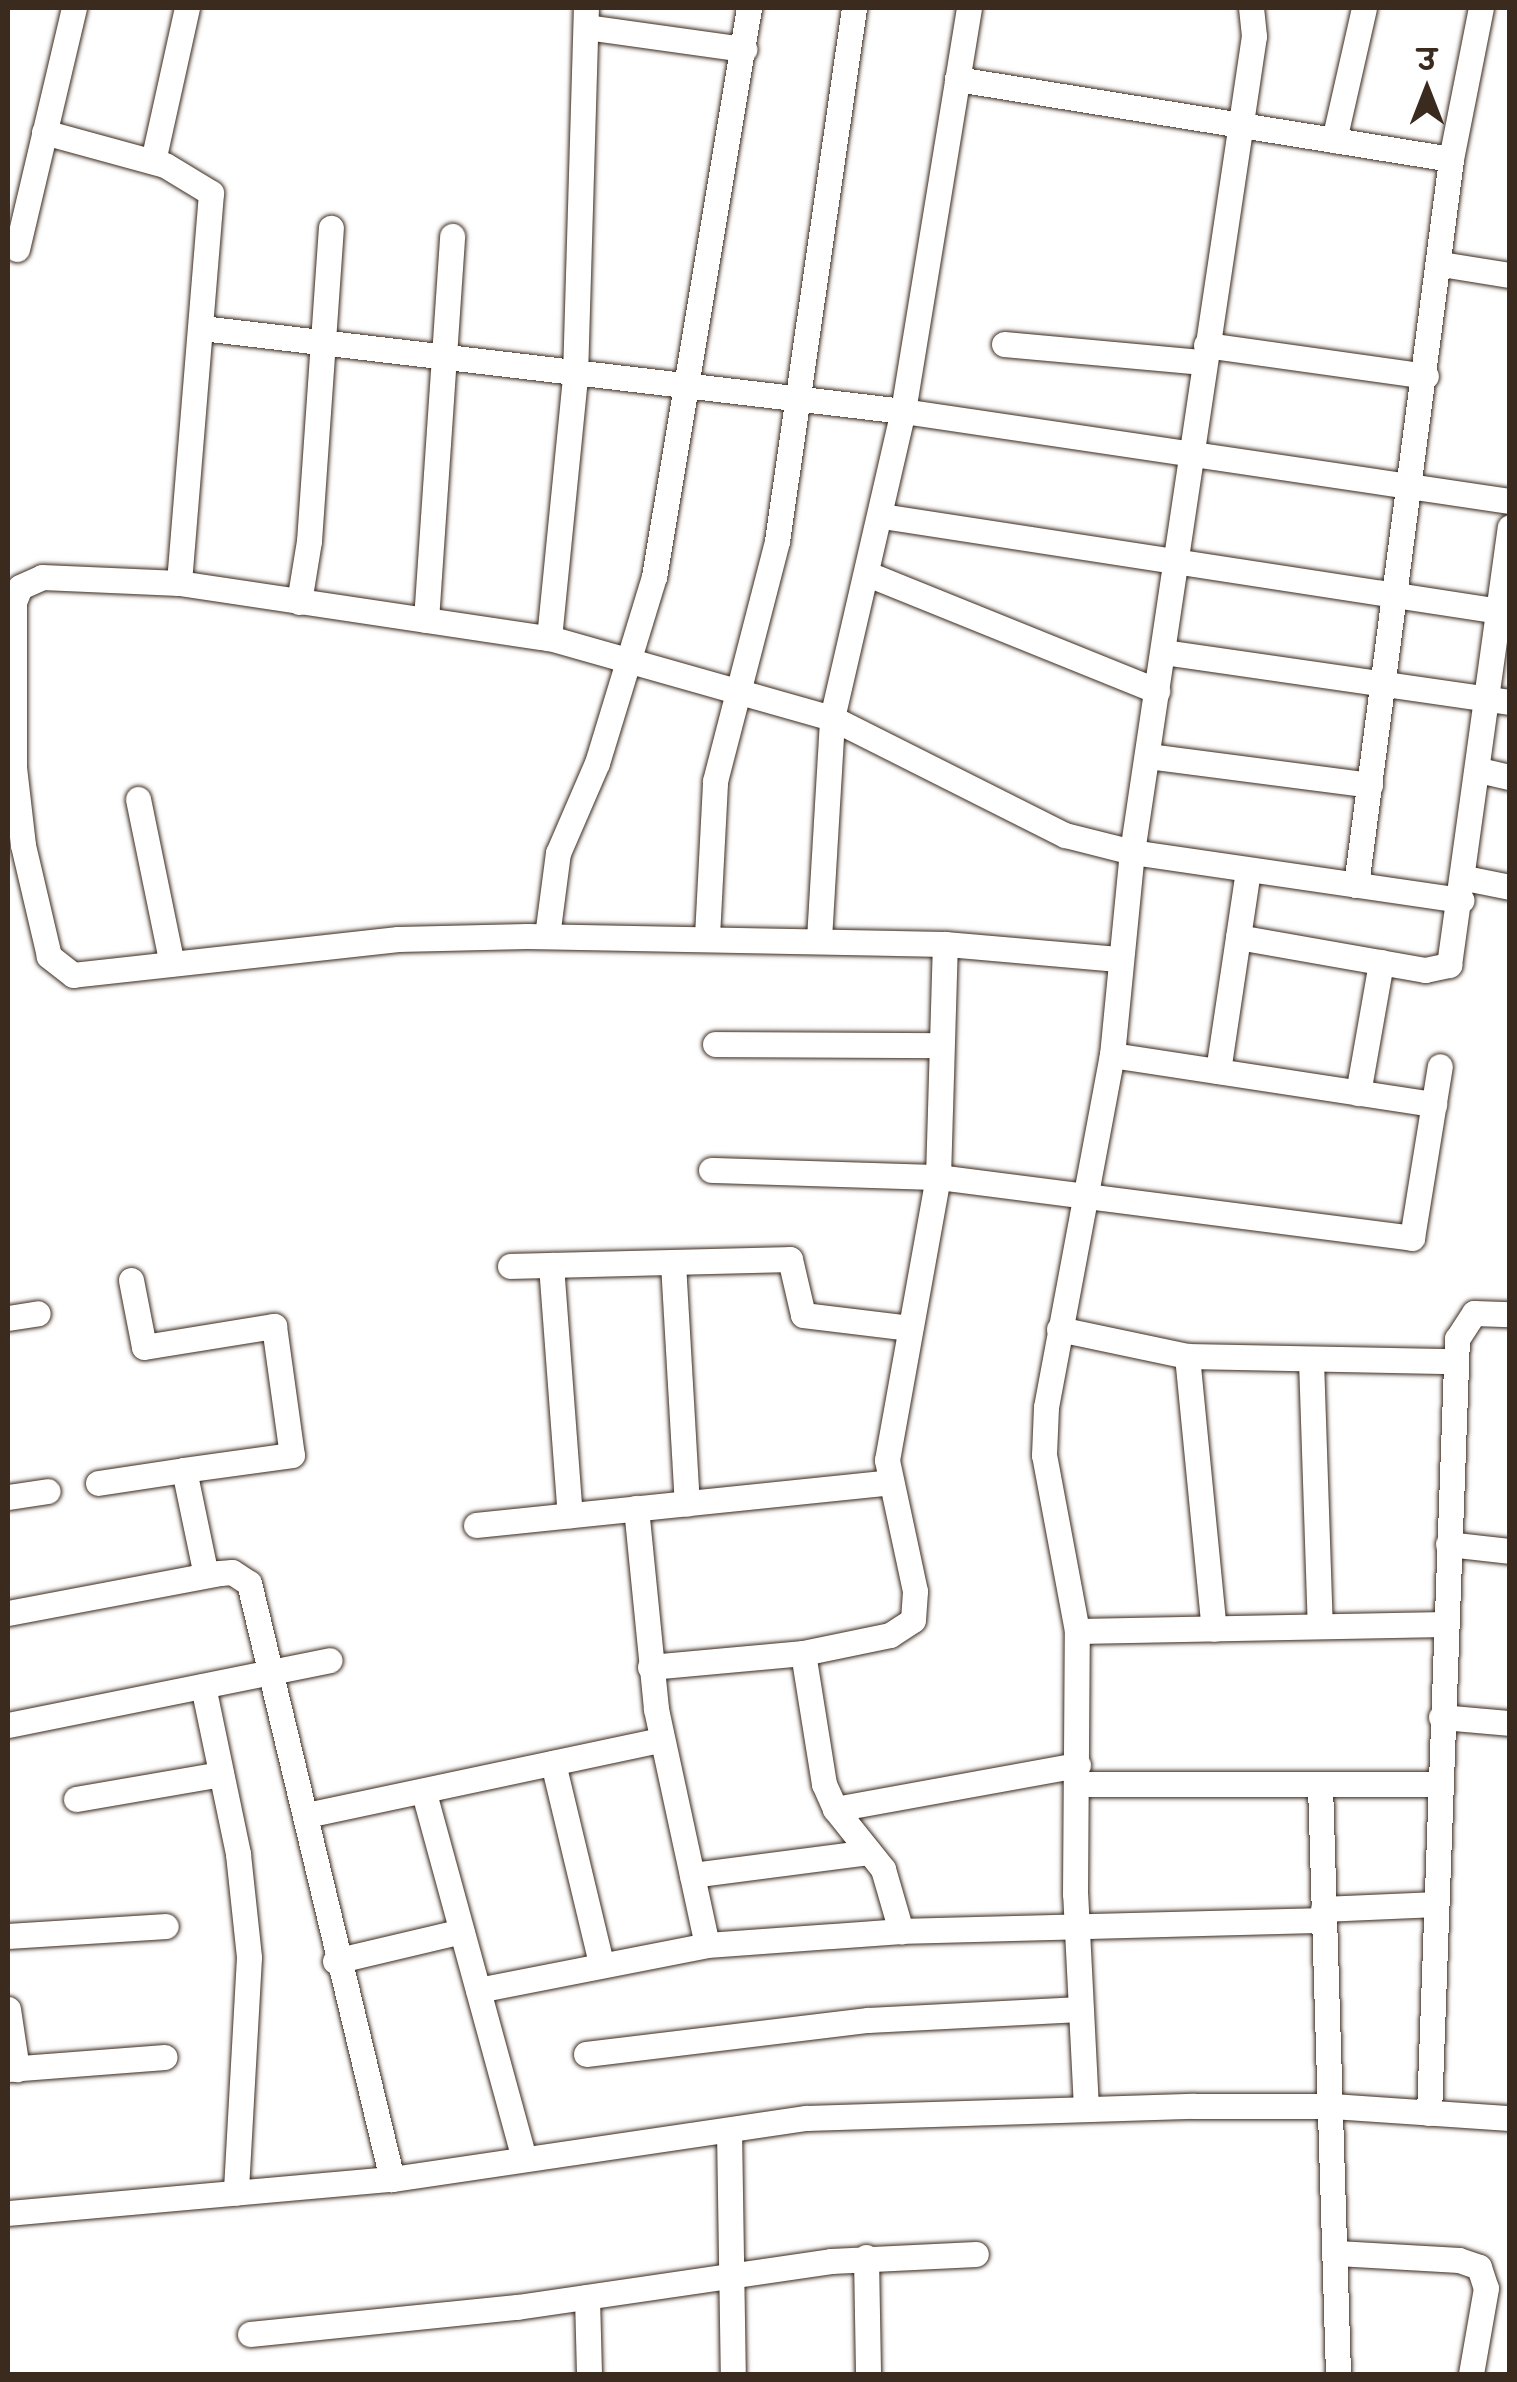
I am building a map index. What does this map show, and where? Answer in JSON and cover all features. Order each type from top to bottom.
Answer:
[{"type":"street","points":[[17,248],[74,8]]},
{"type":"street","points":[[168,166],[187,8]]},
{"type":"street","points":[[547,936],[558,854],[632,658],[690,387],[748,8]]},
{"type":"street","points":[[707,936],[715,781],[777,541],[854,8]]},
{"type":"street","points":[[818,940],[832,718],[882,516],[903,411],[969,8]]},
{"type":"street","points":[[1086,2108],[1076,1925],[1077,1631],[1044,1455],[1059,1329],[1112,1054],[1118,959],[1132,852],[1254,36],[1251,8]]},
{"type":"street","points":[[1334,140],[1364,8]]},
{"type":"street","points":[[1356,886],[1441,264],[1451,159],[1481,8]]},
{"type":"street","points":[[550,638],[574,376],[587,17],[744,49]]},
{"type":"street","points":[[957,79],[1451,159]]},
{"type":"street","points":[[44,132],[168,166],[211,193],[215,209],[179,583]]},
{"type":"street","points":[[298,602],[331,228]]},
{"type":"street","points":[[426,620],[452,236]]},
{"type":"street","points":[[1441,264],[1510,275]]},
{"type":"street","points":[[202,328],[574,376],[903,411],[1411,489],[1510,500]]},
{"type":"street","points":[[1004,344],[1205,353],[1426,376]]},
{"type":"street","points":[[882,516],[1499,611]]},
{"type":"street","points":[[1238,937],[1425,970],[1449,965],[1464,889],[1479,770],[1499,700],[1499,611],[1510,526]]},
{"type":"street","points":[[868,574],[1158,691]]},
{"type":"street","points":[[1118,959],[945,944],[707,936],[547,936],[398,939],[73,975],[50,956],[24,845],[14,768],[14,602],[28,582],[179,583],[550,638],[632,658],[832,718],[1026,820],[1132,852],[1356,886],[1510,887]]},
{"type":"street","points":[[1163,652],[1499,700]]},
{"type":"street","points":[[1148,756],[1370,785]]},
{"type":"street","points":[[1479,770],[1510,777]]},
{"type":"street","points":[[138,799],[172,964]]},
{"type":"street","points":[[1218,1071],[1248,871]]},
{"type":"street","points":[[650,1667],[803,1652],[890,1634],[913,1620],[914,1591],[890,1482],[889,1437],[938,1177],[945,944]]},
{"type":"street","points":[[1358,1093],[1381,962]]},
{"type":"street","points":[[715,1044],[940,1045]]},
{"type":"street","points":[[1112,1054],[1434,1104]]},
{"type":"street","points":[[711,1170],[938,1177],[1412,1238],[1440,1066]]},
{"type":"street","points":[[510,1266],[790,1259],[803,1315],[910,1328]]},
{"type":"street","points":[[673,1263],[687,1504]]},
{"type":"street","points":[[551,1265],[570,1515]]},
{"type":"street","points":[[98,1483],[292,1455],[274,1326],[144,1347],[131,1280]]},
{"type":"street","points":[[8,1318],[38,1313]]},
{"type":"street","points":[[1429,2112],[1455,1361],[1462,1323],[1474,1313],[1510,1314]]},
{"type":"street","points":[[1059,1329],[1187,1356],[1455,1361]]},
{"type":"street","points":[[1187,1356],[1214,1629]]},
{"type":"street","points":[[1311,1360],[1320,1626]]},
{"type":"street","points":[[184,1470],[206,1575]]},
{"type":"street","points":[[476,1525],[890,1482]]},
{"type":"street","points":[[8,1497],[48,1491]]},
{"type":"street","points":[[636,1508],[650,1667],[661,1740],[707,1945]]},
{"type":"street","points":[[1448,1544],[1510,1551]]},
{"type":"street","points":[[8,1613],[206,1575],[232,1572],[249,1583],[307,1815],[335,1960],[392,2179]]},
{"type":"street","points":[[1077,1631],[1446,1624]]},
{"type":"street","points":[[803,1652],[816,1756],[835,1810],[883,1869],[901,1931]]},
{"type":"street","points":[[8,1724],[330,1660]]},
{"type":"street","points":[[204,1686],[249,1957],[236,2194]]},
{"type":"street","points":[[1441,1717],[1510,1723]]},
{"type":"street","points":[[307,1815],[661,1740]]},
{"type":"street","points":[[553,1763],[601,1963]]},
{"type":"street","points":[[76,1800],[221,1774]]},
{"type":"street","points":[[835,1810],[1078,1774],[1320,1785],[1438,1784]]},
{"type":"street","points":[[1320,1785],[1338,2374]]},
{"type":"street","points":[[424,1793],[524,2158]]},
{"type":"street","points":[[692,1875],[868,1852]]},
{"type":"street","points":[[478,1990],[707,1945],[901,1931],[1323,1915],[1436,1904]]},
{"type":"street","points":[[8,1936],[166,1926]]},
{"type":"street","points":[[335,1960],[462,1932]]},
{"type":"street","points":[[8,2009],[12,2069],[165,2057]]},
{"type":"street","points":[[586,2054],[868,2020],[1080,2009]]},
{"type":"street","points":[[8,2213],[392,2179],[806,2118],[1086,2108],[1332,2106],[1510,2118]]},
{"type":"street","points":[[729,2130],[733,2374]]},
{"type":"street","points":[[1337,2253],[1459,2260],[1478,2268],[1486,2288],[1472,2374]]},
{"type":"street","points":[[250,2334],[587,2296],[866,2257],[976,2254]]},
{"type":"street","points":[[866,2257],[868,2374]]},
{"type":"street","points":[[587,2296],[589,2374]]}]
